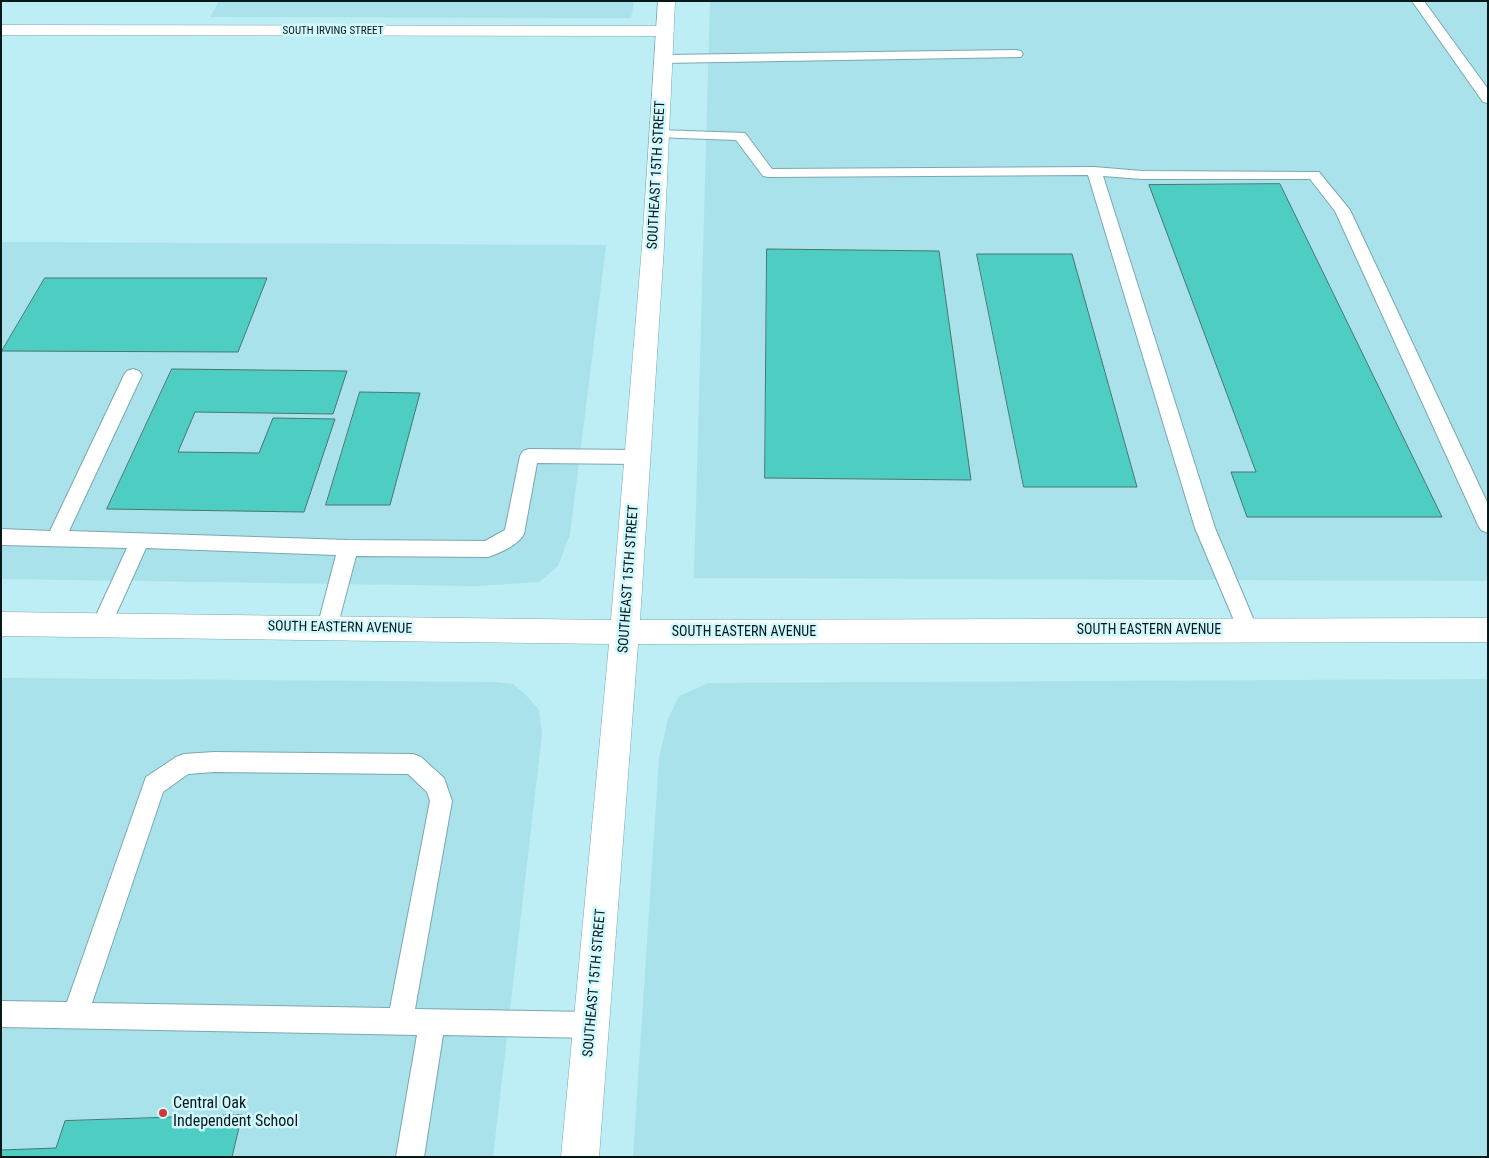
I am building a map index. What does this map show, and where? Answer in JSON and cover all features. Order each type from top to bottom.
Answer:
[{"type":"main road","name":"SOUTHEAST 15TH STREET","points":[[580,1157],[625,632],[667,1]]},
{"type":"main road","name":"SOUTH IRVING STREET","points":[[1,30],[665,31]]},
{"type":"main road","name":"SOUTH EASTERN AVENUE","points":[[1,624],[625,632],[1488,630]]},
{"type":"lane","points":[[1418,1],[1488,99]]},
{"type":"lane","points":[[663,59],[1016,54]]},
{"type":"lane","points":[[659,134],[740,136],[768,173],[1094,171],[1142,175],[1314,175],[1342,210],[1488,525]]},
{"type":"lane","points":[[1094,171],[1205,528],[1248,630]]},
{"type":"lane","points":[[56,539],[132,374]]},
{"type":"lane","points":[[1,537],[348,548],[488,549],[514,534],[529,456],[638,457]]},
{"type":"lane","points":[[102,624],[140,540]]},
{"type":"lane","points":[[327,628],[348,548]]},
{"type":"lane","points":[[75,1015],[154,785],[184,764],[214,762],[413,764],[436,786],[441,802],[400,1022]]},
{"type":"lane","points":[[1,1014],[591,1025]]},
{"type":"lane","points":[[410,1157],[432,1022]]},
{"type":"shaded area","points":[[219,1],[634,1],[631,18],[210,17]]},
{"type":"shaded area","points":[[710,1],[1488,1],[1488,581],[694,578]]},
{"type":"shaded area","points":[[1,242],[606,245],[570,534],[558,566],[539,582],[477,586],[1,579]]},
{"type":"shaded area","points":[[1,678],[494,682],[513,684],[525,694],[539,710],[542,734],[493,1157],[1,1157]]},
{"type":"shaded area","points":[[1488,679],[1488,1157],[633,1157],[659,758],[668,719],[679,696],[709,683]]},
{"type":"building","points":[[1280,184],[1442,517],[1247,517],[1231,472],[1256,472],[1149,185]]},
{"type":"building","points":[[767,249],[939,251],[971,480],[765,478]]},
{"type":"building","points":[[977,254],[1072,254],[1137,487],[1024,487]]},
{"type":"building","points":[[45,278],[267,278],[238,352],[2,351]]},
{"type":"building","points":[[172,369],[347,371],[333,414],[195,412],[178,452],[259,453],[273,418],[335,419],[304,512],[107,509]]},
{"type":"building","points":[[360,392],[420,393],[390,505],[326,505]]},
{"type":"building","points":[[242,1115],[232,1157],[1,1157],[1,1150],[56,1148],[65,1121]]},
{"type":"place","name":"Central Oak Independent School","points":[[163,1113]]}]
